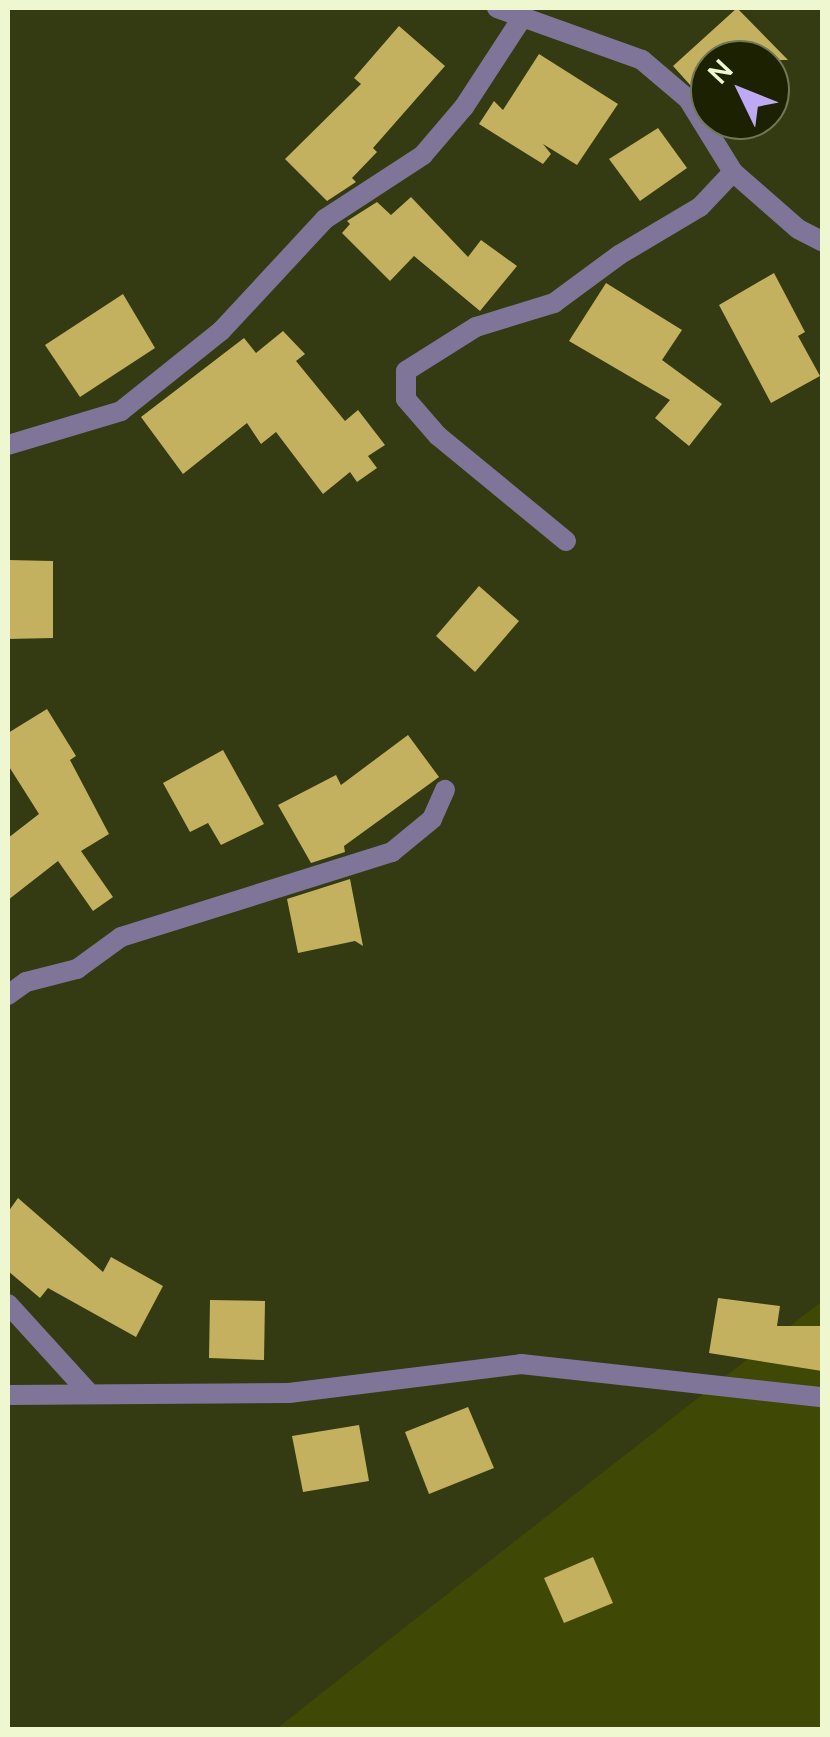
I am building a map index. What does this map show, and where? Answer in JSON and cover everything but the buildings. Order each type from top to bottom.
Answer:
[{"type":"street","points":[[497,8],[642,60],[688,100],[733,172],[798,229],[822,241]]},
{"type":"street","points":[[8,445],[121,410],[221,331],[325,219],[423,154],[464,107],[522,18]]},
{"type":"street","points":[[566,541],[438,436],[406,399],[406,371],[476,327],[554,303],[619,255],[700,207],[733,172]]},
{"type":"street","points":[[8,995],[26,982],[76,969],[121,937],[392,852],[432,819],[445,790]]},
{"type":"street","points":[[8,1304],[88,1392]]},
{"type":"street","points":[[8,1395],[289,1393],[521,1364],[822,1397]]},
{"type":"green space","points":[[822,1301],[822,1729],[275,1730],[395,1635]]}]
